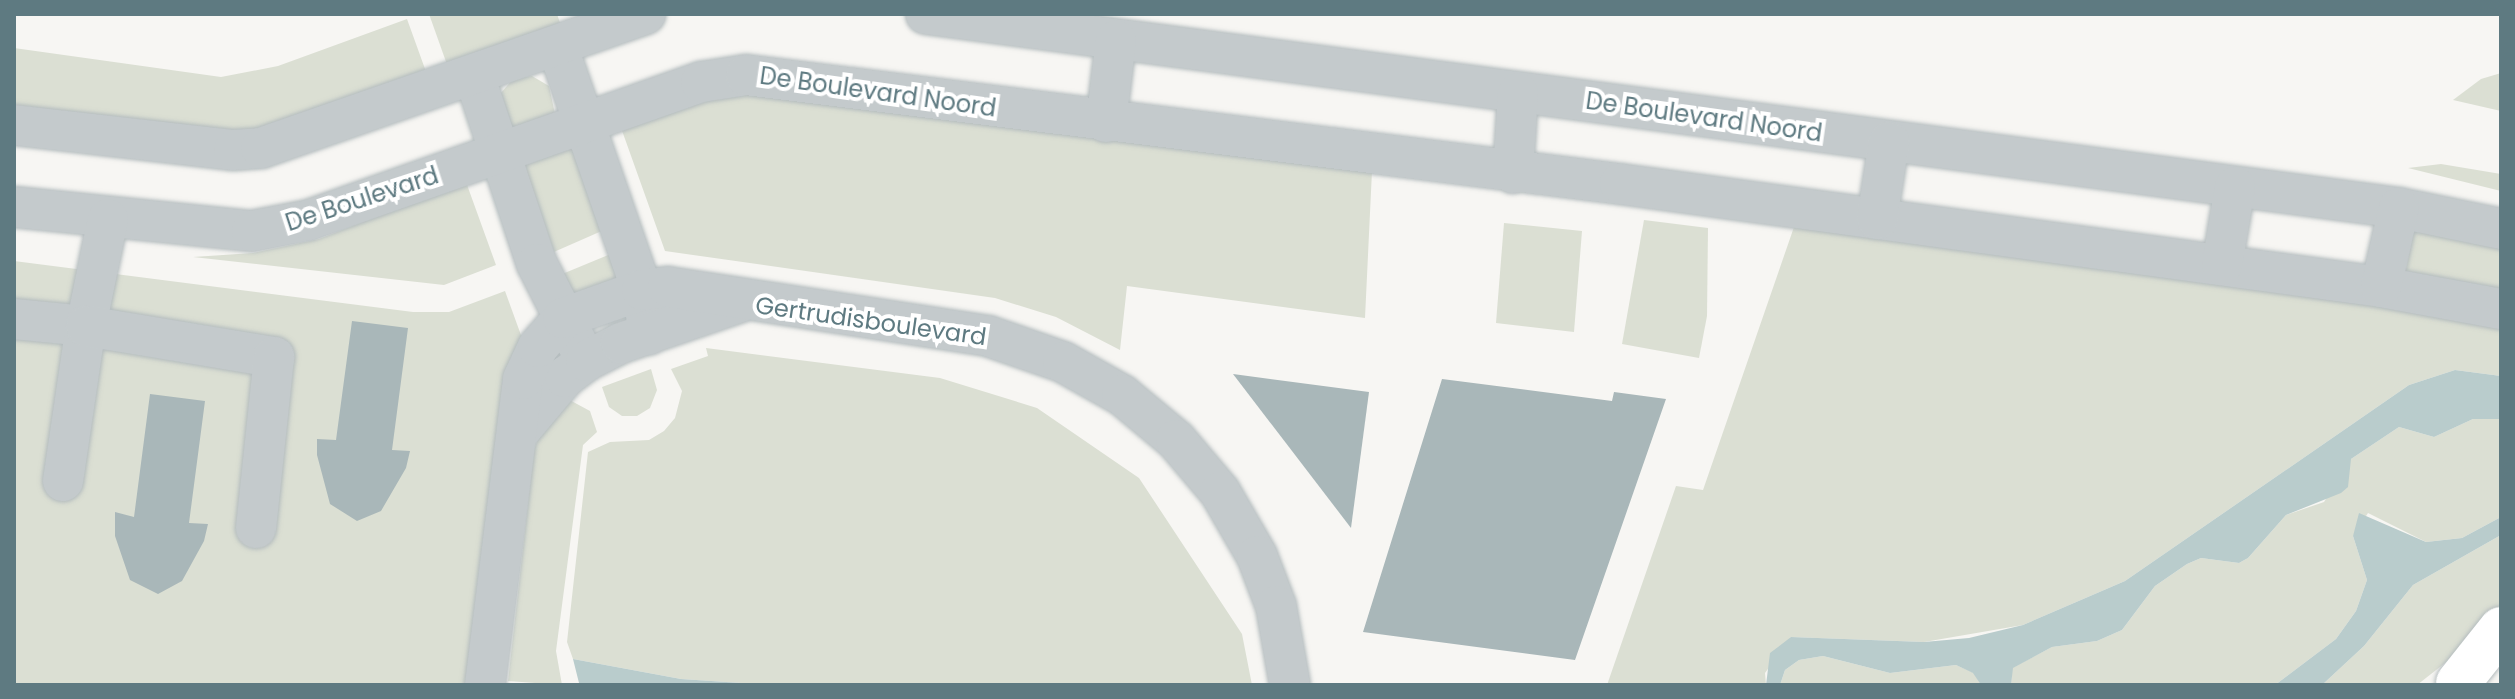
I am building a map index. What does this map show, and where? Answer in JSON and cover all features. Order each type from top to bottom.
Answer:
[{"type":"main road","points":[[2456,684],[2501,629]]},
{"type":"main road","points":[[2456,684],[2501,660]]},
{"type":"street","points":[[14,125],[234,150],[261,148],[569,44],[645,14]]},
{"type":"street","name":"De Boulevard Noord","points":[[926,14],[2399,208],[2501,229]]},
{"type":"street","points":[[1106,122],[1116,41]]},
{"type":"street","points":[[569,44],[596,121],[642,290],[649,334]]},
{"type":"street","points":[[474,75],[497,153],[537,264],[586,361]]},
{"type":"street","name":"De Boulevard Noord","points":[[596,121],[701,82],[746,75],[1877,219],[2381,287],[2501,309]]},
{"type":"street","points":[[1513,173],[1518,93]]},
{"type":"street","name":"De Boulevard","points":[[14,207],[108,219],[252,231],[309,220],[596,121]]},
{"type":"street","points":[[1877,219],[1889,142]]},
{"type":"street","points":[[2222,265],[2235,187]]},
{"type":"street","points":[[2381,287],[2399,208]]},
{"type":"street","points":[[63,481],[86,326],[108,219]]},
{"type":"street","name":"Gertrudisboulevard","points":[[563,318],[642,290],[668,287],[741,302],[988,336],[1063,362],[1122,395],[1176,440],[1220,492],[1242,531],[1276,606],[1290,685]]},
{"type":"street","name":"Gertrudisboulevard","points":[[517,434],[565,377],[586,361],[649,334],[741,302]]},
{"type":"street","points":[[489,680],[523,379],[538,347],[563,318]]},
{"type":"street","points":[[14,319],[86,326],[274,357],[256,528]]},
{"type":"shaded area","points":[[429,14],[557,14],[563,32],[450,73]]},
{"type":"shaded area","points":[[407,19],[429,80],[258,139],[14,115],[14,48],[221,77],[278,66]]},
{"type":"shaded area","points":[[2501,73],[2501,111],[2453,100],[2481,79]]},
{"type":"shaded area","points":[[532,76],[549,86],[555,114],[514,132],[500,94],[513,79]]},
{"type":"shaded area","points":[[724,87],[1372,171],[1365,318],[1127,286],[1120,350],[1056,317],[995,298],[665,251],[620,125]]},
{"type":"shaded area","points":[[574,147],[604,230],[547,255],[515,169]]},
{"type":"shaded area","points":[[2441,164],[2501,174],[2501,191],[2408,168]]},
{"type":"shaded area","points":[[466,182],[496,265],[444,285],[193,257],[253,253],[319,239]]},
{"type":"shaded area","points":[[2416,218],[2501,240],[2501,294],[2405,275]]},
{"type":"shaded area","points":[[1644,220],[1708,228],[1707,316],[1699,358],[1622,344]]},
{"type":"shaded area","points":[[1504,223],[1582,231],[1574,332],[1496,323]]},
{"type":"shaded area","points":[[1794,227],[2473,319],[2501,329],[2501,376],[2455,370],[2409,385],[2125,581],[2023,625],[1924,642],[1791,637],[1765,673],[1766,685],[1607,685],[1676,486],[1703,490]]},
{"type":"shaded area","points":[[613,253],[621,277],[564,303],[555,277]]},
{"type":"shaded area","points":[[14,261],[413,312],[449,312],[505,291],[526,349],[472,685],[14,685]]},
{"type":"shaded area","points":[[706,348],[940,378],[1037,408],[1139,478],[1242,634],[1252,685],[770,685],[681,679],[573,659],[567,642],[588,452],[610,442],[649,440],[664,431],[675,418],[682,391],[671,369],[708,356]]},
{"type":"shaded area","points":[[651,369],[657,390],[650,408],[637,416],[622,416],[609,407],[602,387]]},
{"type":"shaded area","points":[[2455,370],[2501,376],[2501,419],[2473,419],[2434,437],[2399,427],[2351,459],[2348,487],[2341,493],[2286,515],[2248,558],[2239,563],[2201,558],[2187,564],[2155,586],[2122,630],[2097,641],[2052,647],[2013,668],[2011,685],[1981,685],[1973,673],[1956,665],[1890,673],[1823,656],[1799,660],[1785,670],[1780,685],[1766,685],[1770,653],[1791,637],[1924,642],[1969,638],[2023,625],[2125,581],[2409,385]]},
{"type":"shaded area","points":[[564,397],[590,411],[597,432],[583,445],[556,651],[562,685],[508,681],[534,450],[543,424]]},
{"type":"shaded area","points":[[2473,419],[2501,419],[2501,517],[2462,538],[2426,542],[2368,513],[2353,536],[2367,580],[2356,611],[2336,639],[2275,685],[2011,685],[2012,668],[2052,647],[2097,641],[2122,630],[2155,586],[2187,564],[2201,558],[2239,563],[2248,558],[2286,515],[2324,502],[2351,459],[2399,427],[2434,437]]},
{"type":"shaded area","points":[[2359,513],[2426,542],[2462,538],[2501,517],[2501,535],[2413,585],[2364,646],[2322,685],[2275,685],[2336,639],[2356,611],[2367,580],[2353,536]]},
{"type":"shaded area","points":[[2501,535],[2501,619],[2417,685],[2322,685],[2364,646],[2413,585]]},
{"type":"shaded area","points":[[1823,656],[1890,673],[1956,665],[1974,673],[1981,685],[1780,685],[1785,670],[1799,660]]},
{"type":"shaded area","points":[[573,659],[681,679],[770,685],[594,685],[579,683]]},
{"type":"building","points":[[352,321],[408,328],[392,450],[410,451],[406,468],[381,511],[357,521],[330,504],[317,455],[317,439],[336,440]]},
{"type":"building","points":[[1233,374],[1369,392],[1351,528]]},
{"type":"building","points":[[1442,379],[1612,401],[1614,392],[1666,399],[1575,660],[1363,632]]},
{"type":"building","points":[[150,394],[205,401],[189,523],[208,524],[204,541],[182,581],[158,594],[130,580],[115,536],[115,512],[134,517]]}]
